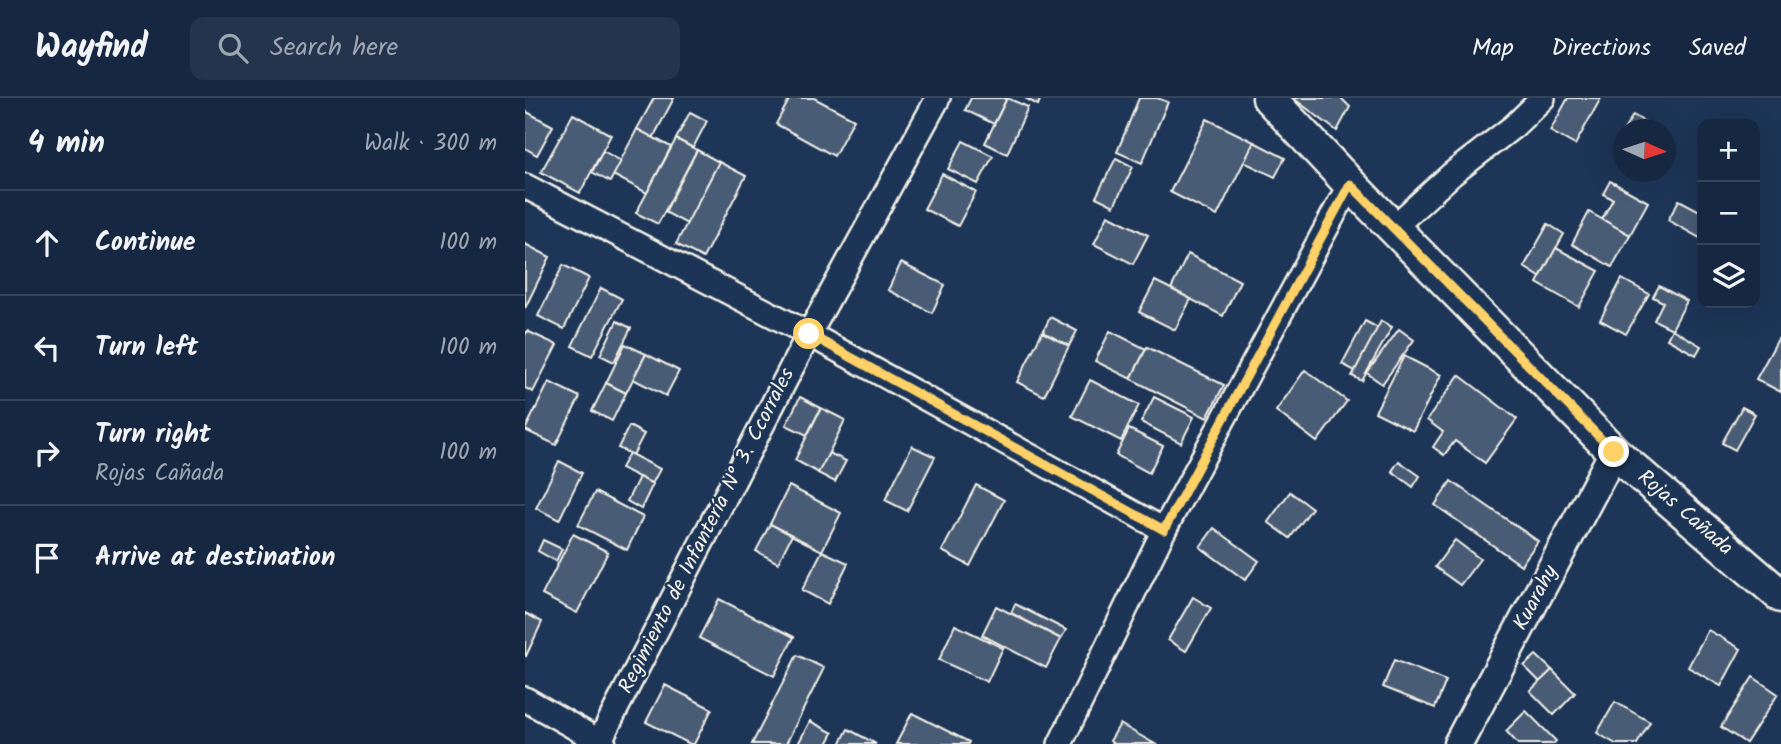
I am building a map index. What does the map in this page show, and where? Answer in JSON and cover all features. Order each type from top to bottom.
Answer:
[{"type":"main road","name":"Rojas Cañada","points":[[1271,99],[1350,184],[1614,452],[1781,596]]},
{"type":"street","name":"Regimiento de Infantería N° 3. Ccorrales","points":[[601,743],[809,334],[938,98]]},
{"type":"street","points":[[1394,227],[1452,174],[1514,127],[1543,98]]},
{"type":"street","points":[[1060,744],[1164,530],[1350,184]]},
{"type":"street","points":[[525,186],[809,334],[1164,530]]},
{"type":"street","name":"Kuarahy","points":[[1458,744],[1614,452]]},
{"type":"street","points":[[525,699],[601,743]]},
{"type":"building","points":[[654,98],[674,98],[653,138],[637,129]]},
{"type":"building","points":[[790,98],[814,98],[854,119],[834,156],[776,124]]},
{"type":"building","points":[[971,98],[1007,98],[994,124],[965,110]]},
{"type":"building","points":[[1007,98],[1028,107],[1007,154],[985,143]]},
{"type":"building","points":[[1025,98],[1041,98],[1038,105]]},
{"type":"building","points":[[1139,98],[1157,98],[1168,102],[1142,163],[1117,152]]},
{"type":"building","points":[[1293,98],[1341,98],[1350,107],[1337,131]]},
{"type":"building","points":[[1568,98],[1601,98],[1575,145],[1550,131]]},
{"type":"building","points":[[525,111],[553,126],[537,155],[525,148]]},
{"type":"building","points":[[690,112],[707,121],[693,148],[676,139]]},
{"type":"building","points":[[573,114],[611,135],[580,193],[541,172]]},
{"type":"building","points":[[1207,119],[1254,142],[1217,216],[1170,192]]},
{"type":"building","points":[[637,129],[671,147],[647,193],[613,175]]},
{"type":"building","points":[[676,139],[697,150],[658,224],[636,213]]},
{"type":"building","points":[[963,141],[993,156],[978,184],[948,169]]},
{"type":"building","points":[[1254,142],[1285,158],[1275,177],[1244,162]]},
{"type":"building","points":[[697,150],[719,162],[687,224],[665,212]]},
{"type":"building","points":[[603,151],[621,161],[610,182],[592,172]]},
{"type":"building","points":[[1116,158],[1133,167],[1114,206],[1096,197]]},
{"type":"building","points":[[719,162],[746,176],[703,258],[676,244]]},
{"type":"building","points":[[942,174],[976,192],[958,226],[924,209]]},
{"type":"building","points":[[1610,181],[1648,202],[1630,235],[1602,219],[1613,199],[1603,194]]},
{"type":"building","points":[[1679,200],[1697,209],[1697,236],[1668,220]]},
{"type":"building","points":[[1589,212],[1630,235],[1612,267],[1572,244]]},
{"type":"building","points":[[1108,215],[1148,235],[1133,264],[1094,244]]},
{"type":"building","points":[[1548,224],[1564,234],[1540,277],[1524,267]]},
{"type":"building","points":[[525,244],[550,257],[525,308]]},
{"type":"building","points":[[1556,248],[1599,271],[1579,307],[1537,283]]},
{"type":"building","points":[[1188,254],[1240,281],[1223,316],[1171,289]]},
{"type":"building","points":[[901,263],[945,285],[932,313],[888,290]]},
{"type":"building","points":[[563,265],[589,278],[564,329],[538,316]]},
{"type":"building","points":[[1622,279],[1649,294],[1626,334],[1600,320]]},
{"type":"building","points":[[1155,281],[1191,299],[1175,330],[1139,312]]},
{"type":"building","points":[[1659,286],[1687,301],[1672,329],[1654,320],[1663,302],[1653,297]]},
{"type":"building","points":[[601,288],[622,299],[592,356],[572,346]]},
{"type":"building","points":[[1050,317],[1077,331],[1069,346],[1043,332]]},
{"type":"building","points":[[617,321],[631,328],[614,362],[600,355]]},
{"type":"building","points":[[1365,321],[1378,328],[1355,371],[1342,364]]},
{"type":"building","points":[[1381,321],[1392,327],[1362,381],[1352,376]]},
{"type":"building","points":[[1399,329],[1414,340],[1382,384],[1367,373]]},
{"type":"building","points":[[1672,329],[1701,346],[1696,355],[1667,339]]},
{"type":"building","points":[[527,331],[557,345],[533,392],[525,388]]},
{"type":"building","points":[[1110,331],[1146,349],[1131,379],[1095,361]]},
{"type":"building","points":[[1042,332],[1069,346],[1044,396],[1017,382]]},
{"type":"building","points":[[1778,339],[1781,340],[1781,392],[1756,379]]},
{"type":"building","points":[[625,344],[646,354],[626,393],[606,383]]},
{"type":"building","points":[[1147,347],[1224,385],[1207,418],[1131,379]]},
{"type":"building","points":[[646,354],[679,371],[666,396],[633,379]]},
{"type":"building","points":[[1404,356],[1441,375],[1413,431],[1375,412]]},
{"type":"building","points":[[1305,370],[1347,401],[1317,442],[1276,411]]},
{"type":"building","points":[[1459,375],[1517,419],[1485,463],[1455,441],[1444,455],[1433,447],[1443,432],[1427,420]]},
{"type":"building","points":[[1090,380],[1139,405],[1121,441],[1072,416]]},
{"type":"building","points":[[549,382],[580,397],[556,445],[525,430]]},
{"type":"building","points":[[606,383],[626,393],[612,421],[592,411]]},
{"type":"building","points":[[800,397],[821,408],[807,435],[786,425]]},
{"type":"building","points":[[1154,397],[1194,417],[1181,443],[1141,422]]},
{"type":"building","points":[[1742,407],[1755,414],[1735,450],[1722,443]]},
{"type":"building","points":[[821,408],[845,420],[819,473],[795,460]]},
{"type":"building","points":[[629,426],[644,434],[633,455],[618,448]]},
{"type":"building","points":[[1129,429],[1163,446],[1149,473],[1116,455]]},
{"type":"building","points":[[912,446],[935,457],[907,511],[885,500]]},
{"type":"building","points":[[629,453],[660,469],[652,484],[621,468]]},
{"type":"building","points":[[829,453],[846,461],[835,482],[818,473]]},
{"type":"building","points":[[559,461],[582,473],[559,520],[536,508]]},
{"type":"building","points":[[1399,461],[1420,476],[1413,487],[1392,471]]},
{"type":"building","points":[[639,477],[653,484],[641,509],[627,501]]},
{"type":"building","points":[[1451,481],[1538,541],[1521,565],[1435,505]]},
{"type":"building","points":[[976,485],[1004,500],[970,566],[942,551]]},
{"type":"building","points":[[789,486],[841,513],[822,551],[770,524]]},
{"type":"building","points":[[595,492],[643,517],[627,550],[578,525]]},
{"type":"building","points":[[1290,492],[1312,508],[1290,538],[1268,522]]},
{"type":"building","points":[[770,524],[792,535],[778,563],[756,551]]},
{"type":"building","points":[[1214,528],[1259,561],[1245,580],[1200,547]]},
{"type":"building","points":[[573,534],[608,552],[577,613],[542,595]]},
{"type":"building","points":[[543,540],[562,549],[556,561],[538,551]]},
{"type":"building","points":[[1455,540],[1480,559],[1460,585],[1435,567]]},
{"type":"building","points":[[822,551],[848,563],[828,604],[802,590]]},
{"type":"building","points":[[1193,597],[1211,608],[1186,651],[1168,640]]},
{"type":"building","points":[[719,599],[794,637],[774,676],[699,638]]},
{"type":"building","points":[[1015,604],[1066,630],[1061,639],[1011,613]]},
{"type":"building","points":[[996,606],[1061,639],[1046,668],[982,635]]},
{"type":"building","points":[[525,613],[542,622],[526,656],[525,655]]},
{"type":"building","points":[[955,625],[1003,648],[987,682],[939,660]]},
{"type":"building","points":[[1708,630],[1741,649],[1721,686],[1688,667]]},
{"type":"building","points":[[797,655],[824,668],[786,744],[752,744]]},
{"type":"building","points":[[1536,655],[1552,670],[1540,682],[1524,666]]},
{"type":"building","points":[[1394,660],[1446,681],[1435,708],[1383,687]]},
{"type":"building","points":[[1552,670],[1575,693],[1554,715],[1530,691]]},
{"type":"building","points":[[1753,677],[1778,694],[1746,743],[1721,727]]},
{"type":"building","points":[[665,685],[712,709],[694,744],[646,722]]},
{"type":"building","points":[[1615,702],[1650,722],[1637,744],[1616,744],[1597,733]]},
{"type":"building","points":[[1526,711],[1556,741],[1553,744],[1518,744],[1506,731]]},
{"type":"building","points":[[912,713],[969,742],[968,744],[896,744]]},
{"type":"building","points":[[810,721],[833,733],[827,744],[798,744]]},
{"type":"building","points":[[1120,724],[1155,744],[1114,744],[1110,741]]},
{"type":"building","points":[[848,729],[876,744],[840,744]]},
{"type":"route","points":[[809,334],[1164,530],[1350,184],[1614,452]]}]
